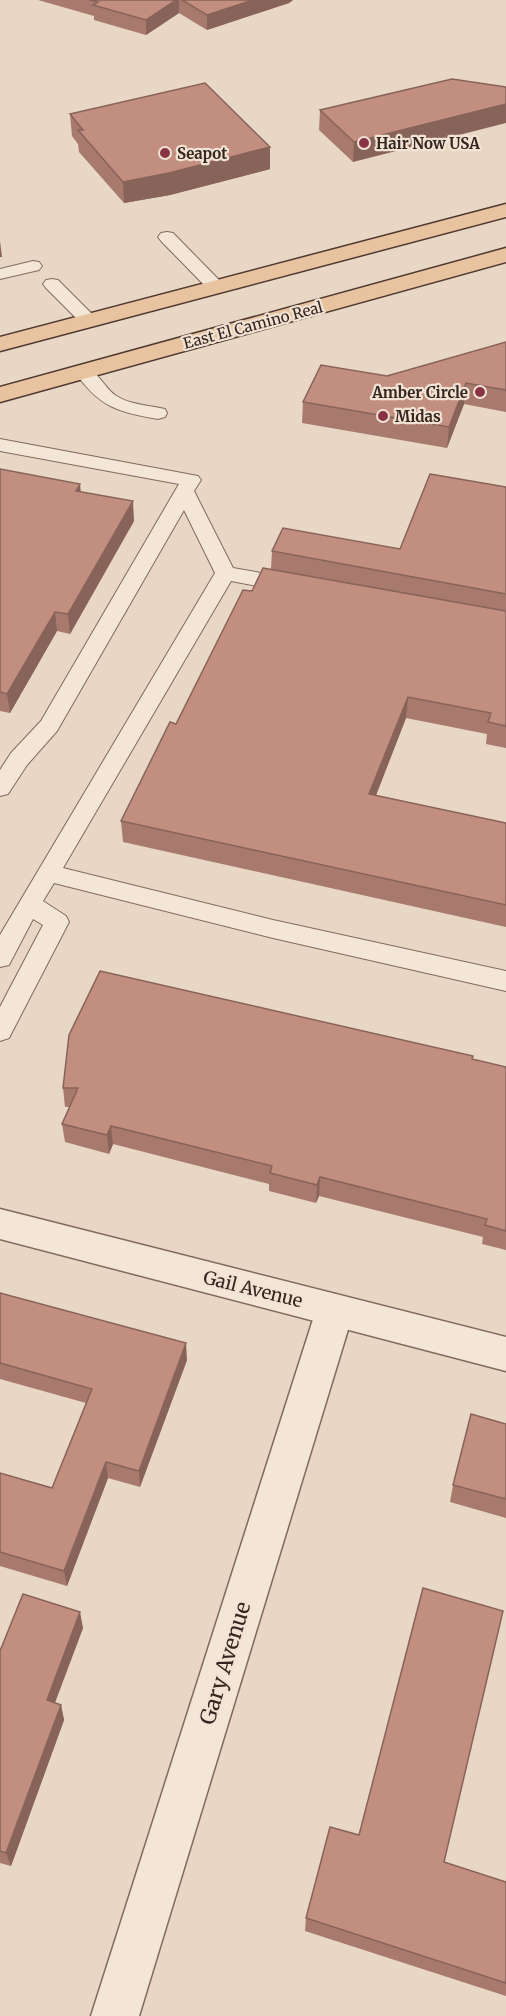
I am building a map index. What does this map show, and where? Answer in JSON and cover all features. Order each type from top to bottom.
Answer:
[{"type":"main road","points":[[0,344],[506,210]]},
{"type":"main road","name":"East El Camino Real","points":[[0,395],[506,255]]},
{"type":"street","name":"Gail Avenue","points":[[0,1224],[506,1354]]},
{"type":"street","name":"Gary Avenue","points":[[115,2016],[335,1310]]},
{"type":"lane","points":[[167,237],[216,287]]},
{"type":"lane","points":[[0,274],[33,266]]},
{"type":"lane","points":[[52,284],[89,321]]},
{"type":"lane","points":[[84,372],[101,395],[117,406],[158,413]]},
{"type":"lane","points":[[0,445],[191,480],[49,726],[19,759],[0,788]]},
{"type":"lane","points":[[185,492],[225,573]]},
{"type":"lane","points":[[225,573],[308,588]]},
{"type":"lane","points":[[0,958],[29,904],[225,573]]},
{"type":"lane","points":[[49,873],[273,929],[506,981]]},
{"type":"lane","points":[[0,1031],[57,922],[29,904]]},
{"type":"building","points":[[89,0],[176,0],[146,20],[93,5],[98,2]]},
{"type":"building","points":[[182,0],[253,0],[207,15]]},
{"type":"building","points":[[452,79],[506,87],[506,104],[354,142],[320,110]]},
{"type":"building","points":[[205,83],[270,147],[169,173],[123,182],[78,130],[83,130],[70,114]]},
{"type":"building","points":[[506,342],[506,390],[466,383],[449,427],[303,402],[321,365],[387,376]]},
{"type":"building","points":[[0,469],[80,484],[76,491],[133,501],[68,614],[55,612],[7,694],[0,692]]},
{"type":"building","points":[[430,474],[506,487],[506,594],[272,551],[283,528],[400,549]]},
{"type":"building","points":[[263,568],[506,611],[506,726],[488,722],[491,713],[408,697],[369,794],[506,823],[506,905],[121,821],[170,722],[176,724],[243,590],[252,591]]},
{"type":"building","points":[[100,971],[473,1056],[472,1059],[506,1067],[506,1231],[485,1225],[487,1219],[320,1177],[317,1185],[270,1173],[272,1166],[111,1126],[107,1135],[62,1124],[78,1088],[63,1088],[69,1035]]},
{"type":"building","points":[[0,1293],[186,1343],[139,1471],[106,1462],[64,1571],[0,1552],[0,1473],[52,1488],[92,1389],[0,1363]]},
{"type":"building","points":[[471,1414],[506,1424],[506,1499],[453,1485]]},
{"type":"building","points":[[423,1588],[503,1611],[444,1862],[506,1882],[506,1983],[306,1918],[330,1827],[359,1835]]},
{"type":"building","points":[[23,1594],[80,1612],[47,1700],[61,1705],[6,1853],[0,1851],[0,1651]]},
{"type":"place","name":"Hair Now USA","points":[[364,143]]},
{"type":"place","name":"Seapot","points":[[165,153]]},
{"type":"place","name":"Amber Circle","points":[[480,392]]},
{"type":"place","name":"Midas","points":[[383,416]]}]
